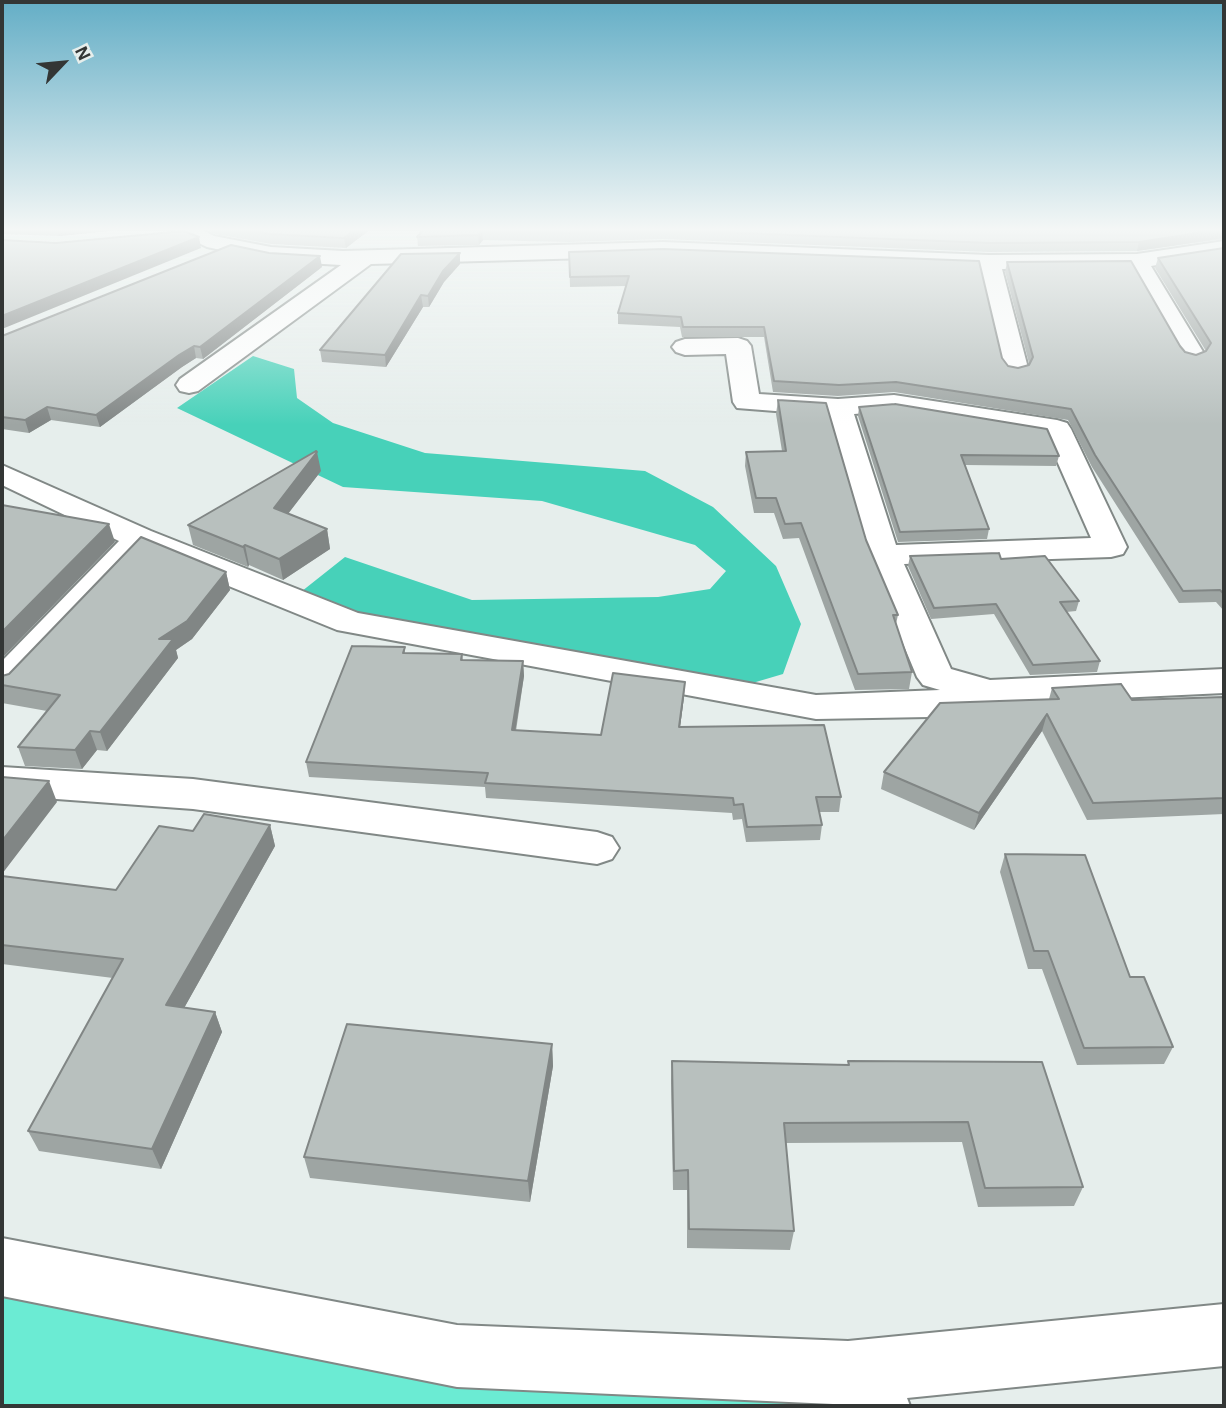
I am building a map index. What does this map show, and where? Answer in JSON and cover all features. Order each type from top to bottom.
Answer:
[{"type":"street","points":[[189,385],[316,294]]},
{"type":"street","points":[[997,294],[1015,368]]},
{"type":"street","points":[[1156,294],[1192,355]]},
{"type":"street","points":[[685,346],[738,346],[747,402],[838,407],[894,403],[1057,429],[1111,547],[883,555]]},
{"type":"street","points":[[838,407],[883,555],[936,677],[992,692]]},
{"type":"street","points":[[2,474],[140,538],[351,622],[816,707],[929,705],[992,692],[1224,681]]},
{"type":"street","points":[[2,683],[140,538]]},
{"type":"street","points":[[2,781],[193,794],[597,849]]},
{"type":"street","points":[[2,1267],[457,1356],[863,1390],[1224,1335]]},
{"type":"green space","points":[[253,356],[294,369],[297,398],[333,423],[425,453],[645,471],[713,507],[776,566],[801,624],[783,674],[739,687],[544,658],[292,599],[345,557],[472,600],[658,597],[710,589],[726,571],[695,545],[542,501],[343,487],[177,408]]},
{"type":"green space","points":[[2,1268],[874,1402],[877,1406],[2,1406]]},
{"type":"building","points":[[2,294],[58,294],[2,316]]},
{"type":"building","points":[[108,294],[270,294],[200,347],[194,346],[179,355],[96,415],[47,407],[25,420],[2,417],[2,336]]},
{"type":"building","points":[[367,294],[429,294],[421,295],[385,355],[320,350]]},
{"type":"building","points":[[624,294],[987,294],[1002,358],[1008,366],[1018,368],[1029,365],[1033,357],[1016,294],[1150,294],[1185,352],[1196,355],[1206,351],[1211,343],[1180,294],[1224,294],[1224,594],[1220,590],[1183,591],[1095,455],[1071,409],[896,382],[839,385],[774,381],[764,327],[683,327],[681,317],[618,313]]},
{"type":"building","points":[[778,400],[826,403],[866,540],[898,615],[893,615],[912,672],[858,674],[801,523],[785,524],[776,498],[756,498],[746,452],[786,451]]},
{"type":"building","points":[[895,404],[1047,429],[1059,456],[961,455],[989,529],[900,532],[859,407]]},
{"type":"building","points":[[316,451],[274,508],[327,529],[279,559],[188,525]]},
{"type":"building","points":[[2,505],[109,524],[2,632]]},
{"type":"building","points":[[141,537],[226,572],[187,621],[159,639],[173,639],[100,732],[90,731],[75,750],[18,747],[60,695],[2,685],[2,676],[9,674]]},
{"type":"building","points":[[999,553],[1001,559],[1045,556],[1079,601],[1060,602],[1100,661],[1033,665],[996,604],[934,608],[910,556]]},
{"type":"building","points":[[352,646],[405,647],[403,653],[462,654],[461,660],[523,661],[512,730],[601,735],[613,673],[685,682],[679,727],[824,725],[841,797],[816,797],[822,825],[747,827],[743,804],[734,805],[733,798],[485,783],[488,773],[306,762]]},
{"type":"building","points":[[1121,684],[1132,700],[1224,697],[1224,798],[1093,803],[1047,714],[979,813],[884,772],[940,703],[1059,699],[1052,688]]},
{"type":"building","points":[[2,777],[49,781],[2,841]]},
{"type":"building","points":[[204,814],[270,825],[166,1005],[215,1012],[152,1149],[28,1131],[123,959],[2,945],[2,876],[116,890],[159,826],[193,831]]},
{"type":"building","points":[[1005,854],[1085,855],[1130,977],[1144,977],[1173,1047],[1084,1048],[1048,951],[1034,951]]},
{"type":"building","points":[[347,1024],[552,1044],[528,1181],[304,1157]]},
{"type":"building","points":[[672,1061],[849,1065],[848,1061],[1042,1062],[1083,1187],[985,1188],[968,1122],[784,1123],[794,1231],[689,1229],[688,1170],[674,1171]]}]
